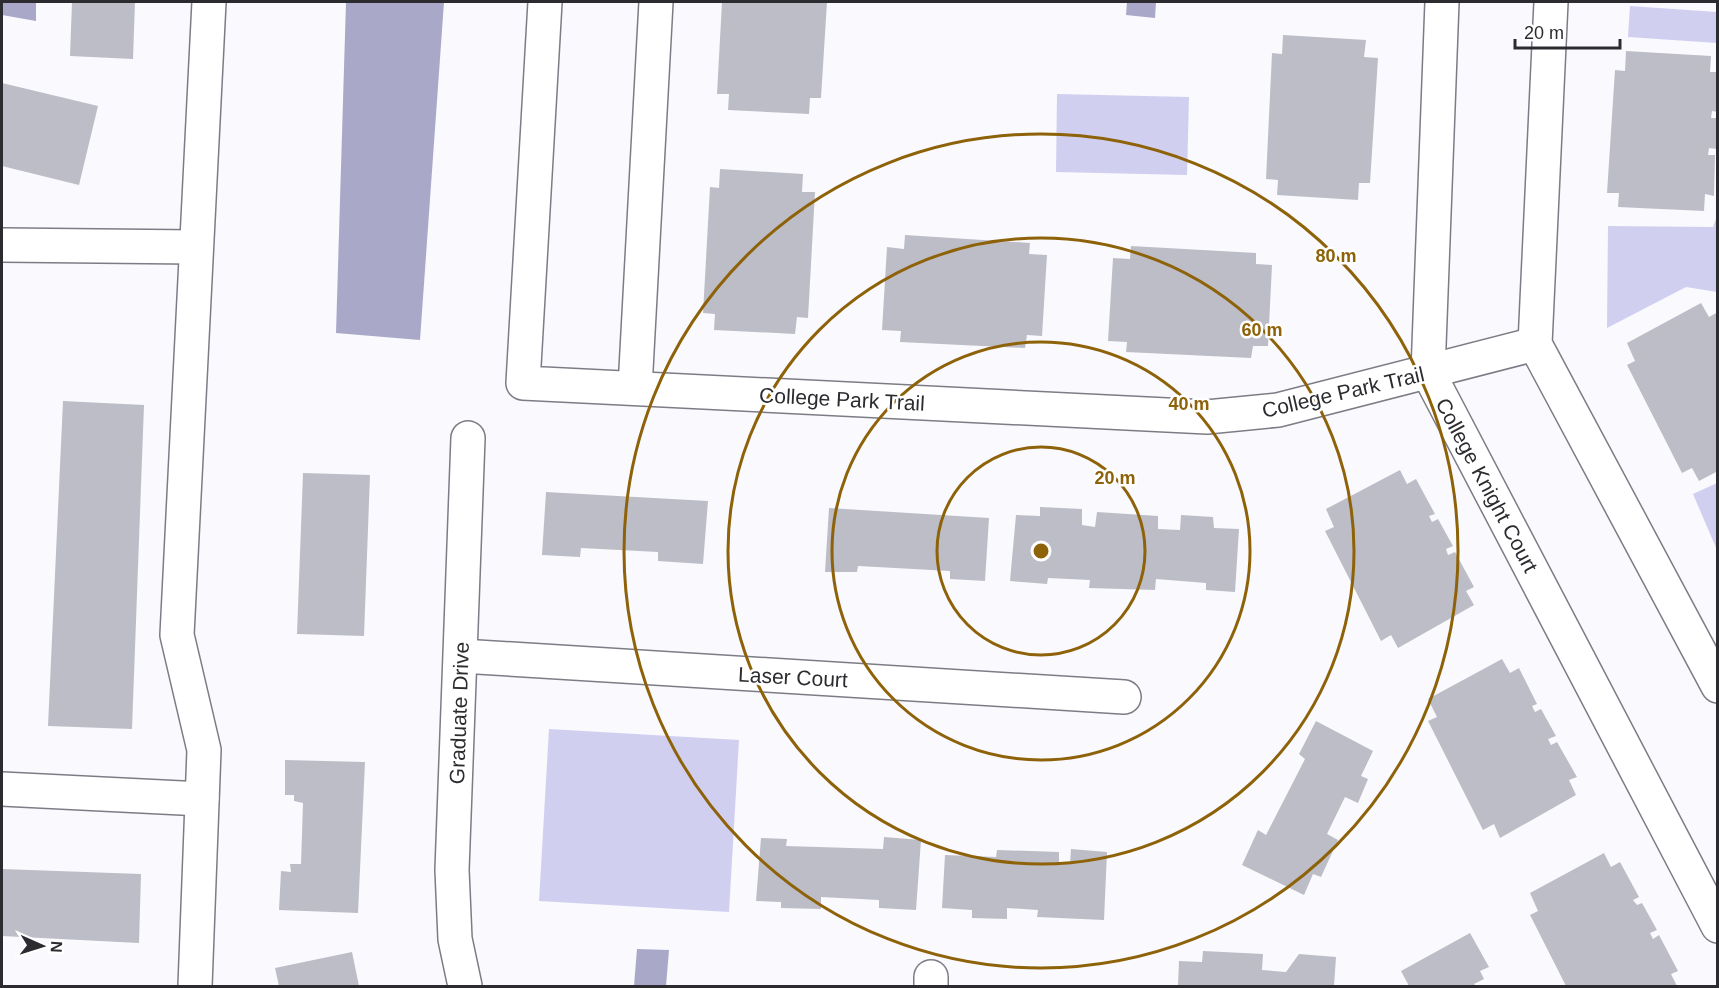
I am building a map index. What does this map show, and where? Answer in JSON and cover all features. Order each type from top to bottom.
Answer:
[{"type":"street","points":[[195,987],[204,750],[177,635],[209,2]]},
{"type":"street","name":"College Park Trail","points":[[545,2],[523,383],[1207,417],[1278,410],[1535,344]]},
{"type":"street","points":[[635,388],[656,2]]},
{"type":"street","name":"College Knight Court","points":[[1442,2],[1428,372],[1718,926]]},
{"type":"street","points":[[1551,2],[1535,344],[1718,686]]},
{"type":"street","points":[[2,245],[196,247]]},
{"type":"street","name":"Graduate Drive","points":[[465,987],[456,939],[452,870],[468,438]]},
{"type":"street","name":"Laser Court","points":[[461,656],[1124,697]]},
{"type":"street","points":[[2,789],[202,799]]},
{"type":"shaded area","points":[[2,2],[36,2],[36,21],[2,15]]},
{"type":"shaded area","points":[[346,2],[444,2],[420,340],[336,333]]},
{"type":"shaded area","points":[[1127,2],[1156,2],[1155,18],[1126,15]]},
{"type":"shaded area","points":[[1630,6],[1717,12],[1717,43],[1628,37]]},
{"type":"shaded area","points":[[1057,94],[1189,97],[1187,175],[1056,172]]},
{"type":"shaded area","points":[[1717,216],[1717,292],[1686,287],[1607,328],[1608,226],[1713,227]]},
{"type":"shaded area","points":[[1717,483],[1717,550],[1693,494]]},
{"type":"shaded area","points":[[549,729],[739,740],[729,912],[539,901]]},
{"type":"shaded area","points":[[637,949],[669,950],[666,986],[634,986]]},
{"type":"building","points":[[72,2],[135,2],[133,59],[70,56]]},
{"type":"building","points":[[722,2],[827,2],[821,98],[810,98],[809,114],[728,110],[729,94],[717,94]]},
{"type":"building","points":[[1283,35],[1366,40],[1364,57],[1378,58],[1370,183],[1359,183],[1358,200],[1277,195],[1278,180],[1266,179],[1272,53],[1282,54]]},
{"type":"building","points":[[1626,51],[1711,56],[1710,72],[1718,72],[1718,112],[1712,111],[1711,118],[1718,118],[1717,149],[1709,148],[1708,155],[1715,155],[1714,196],[1705,194],[1704,211],[1618,207],[1619,193],[1607,193],[1615,70],[1625,71]]},
{"type":"building","points":[[2,83],[98,106],[79,185],[2,166]]},
{"type":"building","points":[[720,169],[803,174],[802,192],[815,192],[808,318],[797,317],[795,334],[714,330],[715,314],[703,313],[710,187],[719,188]]},
{"type":"building","points":[[905,235],[1030,243],[1029,254],[1047,255],[1042,336],[1027,335],[1025,348],[900,342],[901,331],[882,330],[887,247],[904,249]]},
{"type":"building","points":[[1131,246],[1256,253],[1256,264],[1272,265],[1268,346],[1253,346],[1251,358],[1126,352],[1127,342],[1108,341],[1113,258],[1130,259]]},
{"type":"building","points":[[1701,303],[1709,317],[1718,312],[1718,471],[1699,481],[1692,468],[1682,473],[1627,365],[1635,361],[1627,343]]},
{"type":"building","points":[[63,401],[144,405],[132,729],[48,726]]},
{"type":"building","points":[[1400,470],[1407,484],[1416,479],[1435,514],[1429,516],[1432,522],[1438,519],[1453,546],[1446,549],[1448,555],[1455,552],[1474,587],[1466,591],[1474,605],[1398,648],[1391,635],[1381,641],[1325,531],[1334,527],[1326,509]]},
{"type":"building","points":[[303,473],[370,475],[364,636],[297,634]]},
{"type":"building","points":[[546,492],[708,501],[703,564],[658,561],[658,552],[581,548],[580,557],[542,555]]},
{"type":"building","points":[[1040,507],[1082,509],[1082,525],[1095,527],[1097,512],[1158,516],[1158,529],[1180,530],[1181,515],[1213,517],[1214,528],[1239,529],[1235,592],[1206,590],[1206,583],[1156,579],[1155,590],[1089,588],[1090,580],[1048,578],[1047,584],[1010,581],[1016,515],[1040,516]]},
{"type":"building","points":[[829,508],[989,518],[985,581],[950,579],[950,571],[858,566],[857,572],[825,572]]},
{"type":"building","points":[[1502,659],[1510,673],[1519,668],[1537,704],[1532,706],[1535,712],[1541,709],[1556,736],[1548,739],[1551,745],[1557,742],[1577,777],[1569,780],[1576,795],[1500,838],[1494,824],[1483,830],[1428,721],[1437,717],[1428,699]]},
{"type":"building","points":[[1316,721],[1373,751],[1361,776],[1368,779],[1358,803],[1345,797],[1327,834],[1338,840],[1321,877],[1313,874],[1304,895],[1242,865],[1258,830],[1266,835],[1305,759],[1299,754]]},
{"type":"building","points":[[285,760],[365,762],[358,913],[279,910],[281,871],[291,872],[290,864],[301,864],[303,803],[294,801],[294,795],[285,795]]},
{"type":"building","points":[[884,837],[921,840],[916,910],[879,908],[879,900],[821,897],[821,909],[781,908],[781,902],[756,901],[761,838],[787,839],[786,846],[883,849]]},
{"type":"building","points":[[1071,849],[1107,852],[1104,920],[1037,917],[1038,910],[1007,908],[1007,919],[972,918],[972,910],[942,908],[945,855],[996,857],[997,850],[1059,852],[1059,862],[1070,864]]},
{"type":"building","points":[[1604,853],[1611,867],[1620,862],[1639,897],[1633,900],[1637,905],[1642,903],[1657,930],[1650,933],[1653,939],[1659,935],[1678,971],[1671,974],[1677,986],[1566,986],[1530,915],[1538,911],[1530,893]]},
{"type":"building","points":[[2,869],[141,874],[139,943],[2,936]]},
{"type":"building","points":[[1470,933],[1489,967],[1480,971],[1484,979],[1474,984],[1476,986],[1409,986],[1401,971]]},
{"type":"building","points":[[1203,951],[1263,954],[1262,970],[1286,972],[1299,954],[1336,957],[1334,986],[1178,986],[1179,961],[1202,962]]},
{"type":"building","points":[[352,952],[359,986],[279,986],[275,968]]}]
